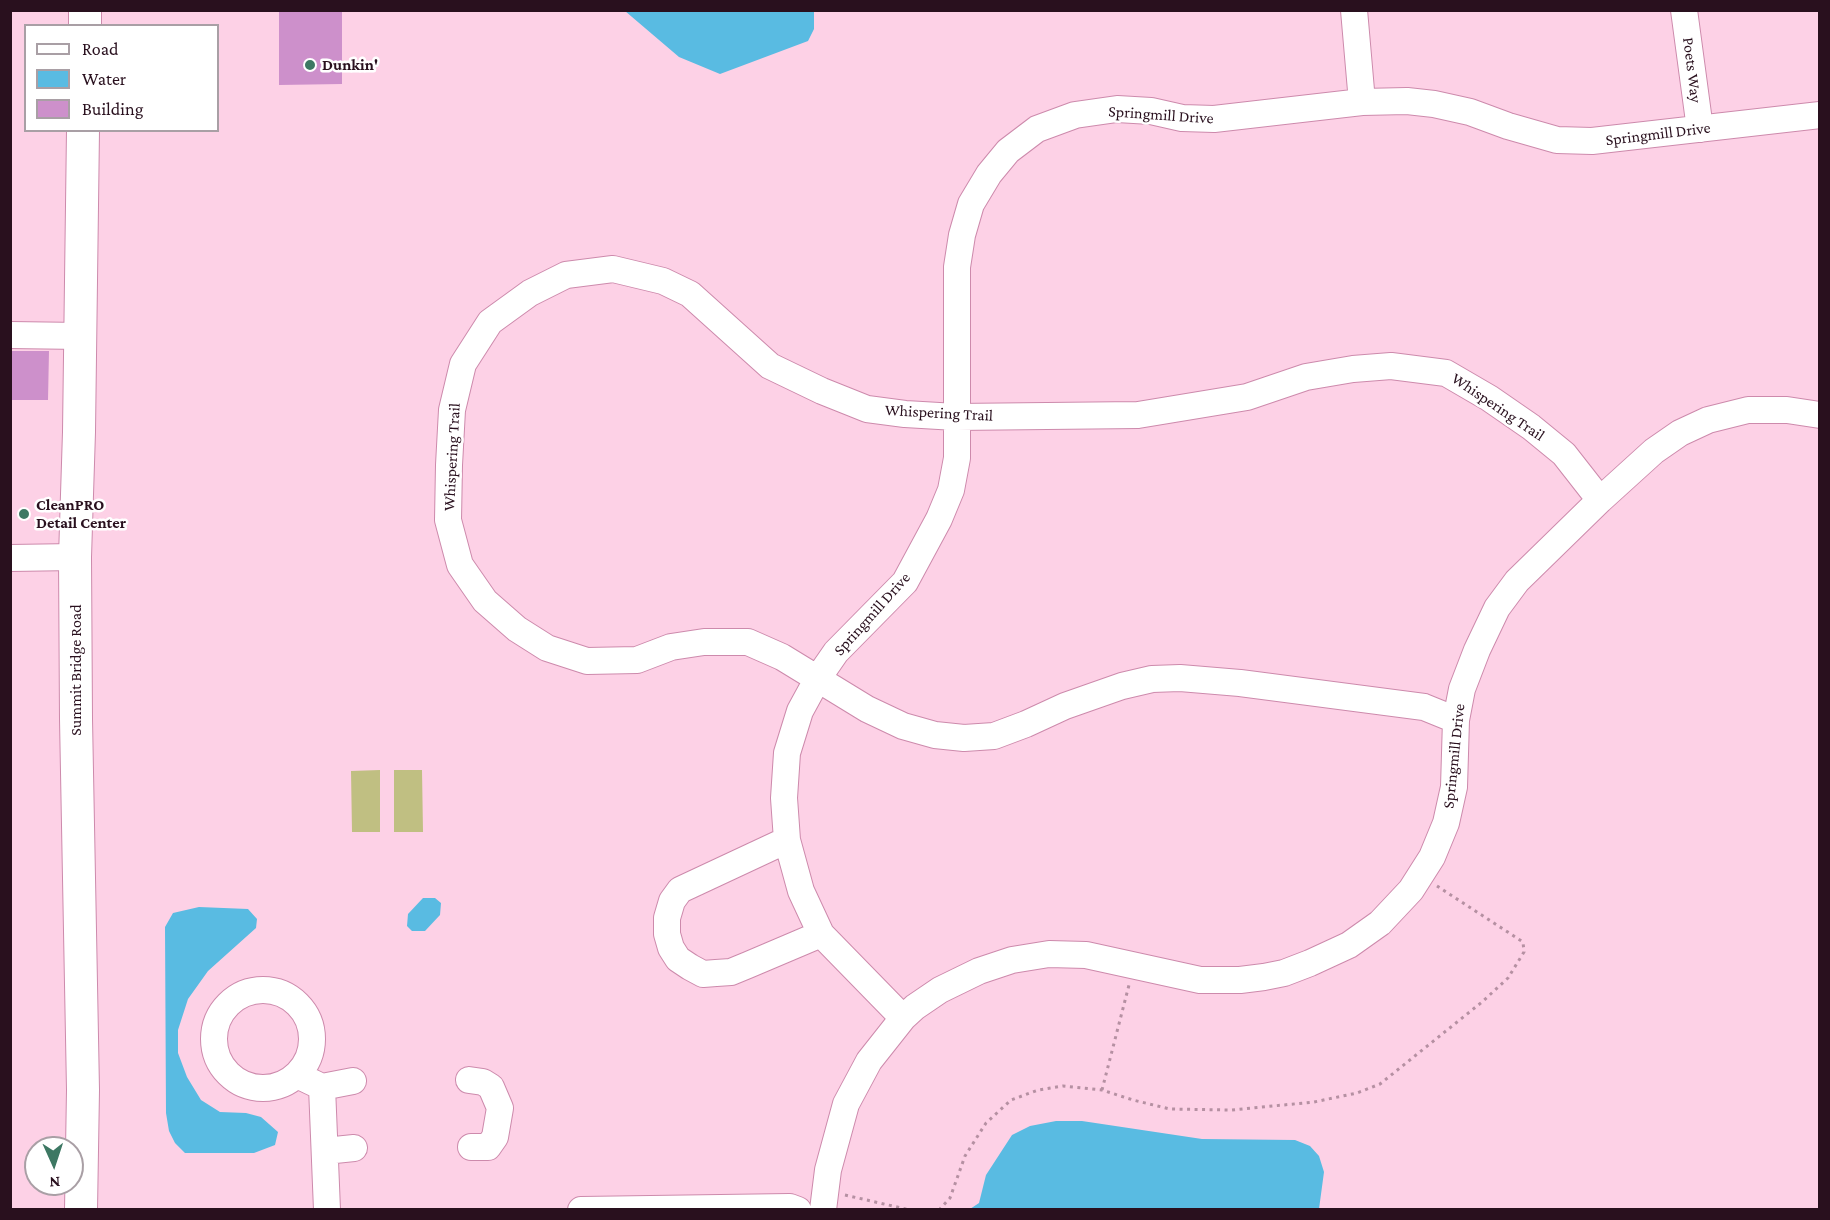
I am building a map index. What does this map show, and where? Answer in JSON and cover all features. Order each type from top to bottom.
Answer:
[{"type":"main road","name":"Summit Bridge Road","points":[[81,1209],[83,1090],[75,557],[81,336],[83,132]]},
{"type":"street","points":[[1354,10],[1362,102]]},
{"type":"street","name":"Poets Way","points":[[1684,10],[1700,129]]},
{"type":"street","name":"Springmill Drive","points":[[903,1018],[821,934],[801,891],[787,840],[784,798],[787,753],[800,711],[818,678],[836,652],[905,582],[922,554],[951,490],[957,458],[957,267],[962,235],[971,204],[989,174],[1008,151],[1037,129],[1076,115],[1117,109],[1151,111],[1182,118],[1214,119],[1362,102],[1407,101],[1470,112],[1557,140],[1592,141],[1820,115]]},
{"type":"street","name":"Whispering Trail","points":[[1456,720],[1424,707],[1240,683],[1180,678],[1152,679],[1094,694],[993,736],[964,738],[935,735],[903,726],[867,709],[782,657],[748,642],[704,642],[671,647],[637,660],[587,661],[548,648],[516,629],[485,601],[460,565],[448,520],[452,410],[463,364],[490,322],[530,293],[566,275],[613,269],[663,281],[690,294],[770,366],[867,409],[905,414],[957,417],[1137,415],[1247,397],[1306,377],[1353,369],[1391,366],[1446,373],[1532,427],[1564,453],[1599,500]]},
{"type":"street","points":[[10,335],[81,336]]},
{"type":"street","name":"Springmill Drive","points":[[824,1200],[828,1170],[846,1104],[869,1061],[903,1018],[940,990],[980,971],[1012,960],[1049,954],[1086,955],[1200,980],[1240,980],[1284,973],[1310,963],[1349,945],[1380,923],[1411,890],[1432,857],[1446,823],[1454,787],[1456,720],[1462,689],[1497,608],[1517,581],[1599,500],[1654,451],[1680,433],[1708,420],[1748,410],[1787,410],[1820,415]]},
{"type":"street","points":[[10,558],[75,557]]},
{"type":"street","points":[[787,840],[680,890],[672,901],[666,918],[671,948],[678,959],[702,974],[716,974],[731,972],[821,934]]},
{"type":"street","points":[[297,1075],[322,1087],[353,1081]]},
{"type":"street","points":[[470,1080],[483,1082],[491,1087],[500,1108],[497,1130],[488,1147],[471,1147]]},
{"type":"street","points":[[322,1087],[327,1209]]},
{"type":"street","points":[[325,1151],[354,1148]]},
{"type":"street","points":[[581,1209],[790,1207],[798,1209]]},
{"type":"path","points":[[940,1209],[950,1198],[965,1156],[986,1123],[1011,1100],[1038,1090],[1063,1086],[1102,1090],[1133,1101],[1170,1109],[1232,1110],[1314,1102],[1357,1093],[1380,1084],[1482,1002],[1508,978],[1524,952],[1523,942],[1420,875]]},
{"type":"path","points":[[1102,1090],[1134,966]]},
{"type":"path","points":[[824,1200],[910,1209]]},
{"type":"shaded area","points":[[380,770],[380,832],[352,832],[351,771]]},
{"type":"shaded area","points":[[394,770],[422,770],[423,832],[394,832]]},
{"type":"water","points":[[625,11],[814,11],[814,29],[808,41],[720,74],[679,57]]},
{"type":"water","points":[[423,898],[435,898],[441,903],[440,915],[425,931],[412,931],[407,926],[408,914]]},
{"type":"water","points":[[199,907],[248,909],[257,919],[256,928],[208,971],[188,999],[178,1030],[178,1053],[187,1077],[201,1100],[220,1112],[246,1113],[261,1117],[278,1132],[275,1145],[254,1153],[185,1153],[175,1143],[169,1131],[166,1113],[165,927],[173,913]]},
{"type":"water","points":[[1056,1121],[1082,1121],[1202,1139],[1295,1140],[1310,1146],[1319,1156],[1324,1172],[1319,1209],[970,1209],[979,1203],[986,1175],[1012,1135],[1030,1126]]},
{"type":"building","points":[[279,10],[342,10],[342,84],[279,85]]},
{"type":"building","points":[[10,351],[49,351],[48,400],[10,400]]},
{"type":"place","name":"Dunkin'","points":[[310,65]]},
{"type":"place","name":"CleanPRO Detail Center","points":[[24,514]]}]
